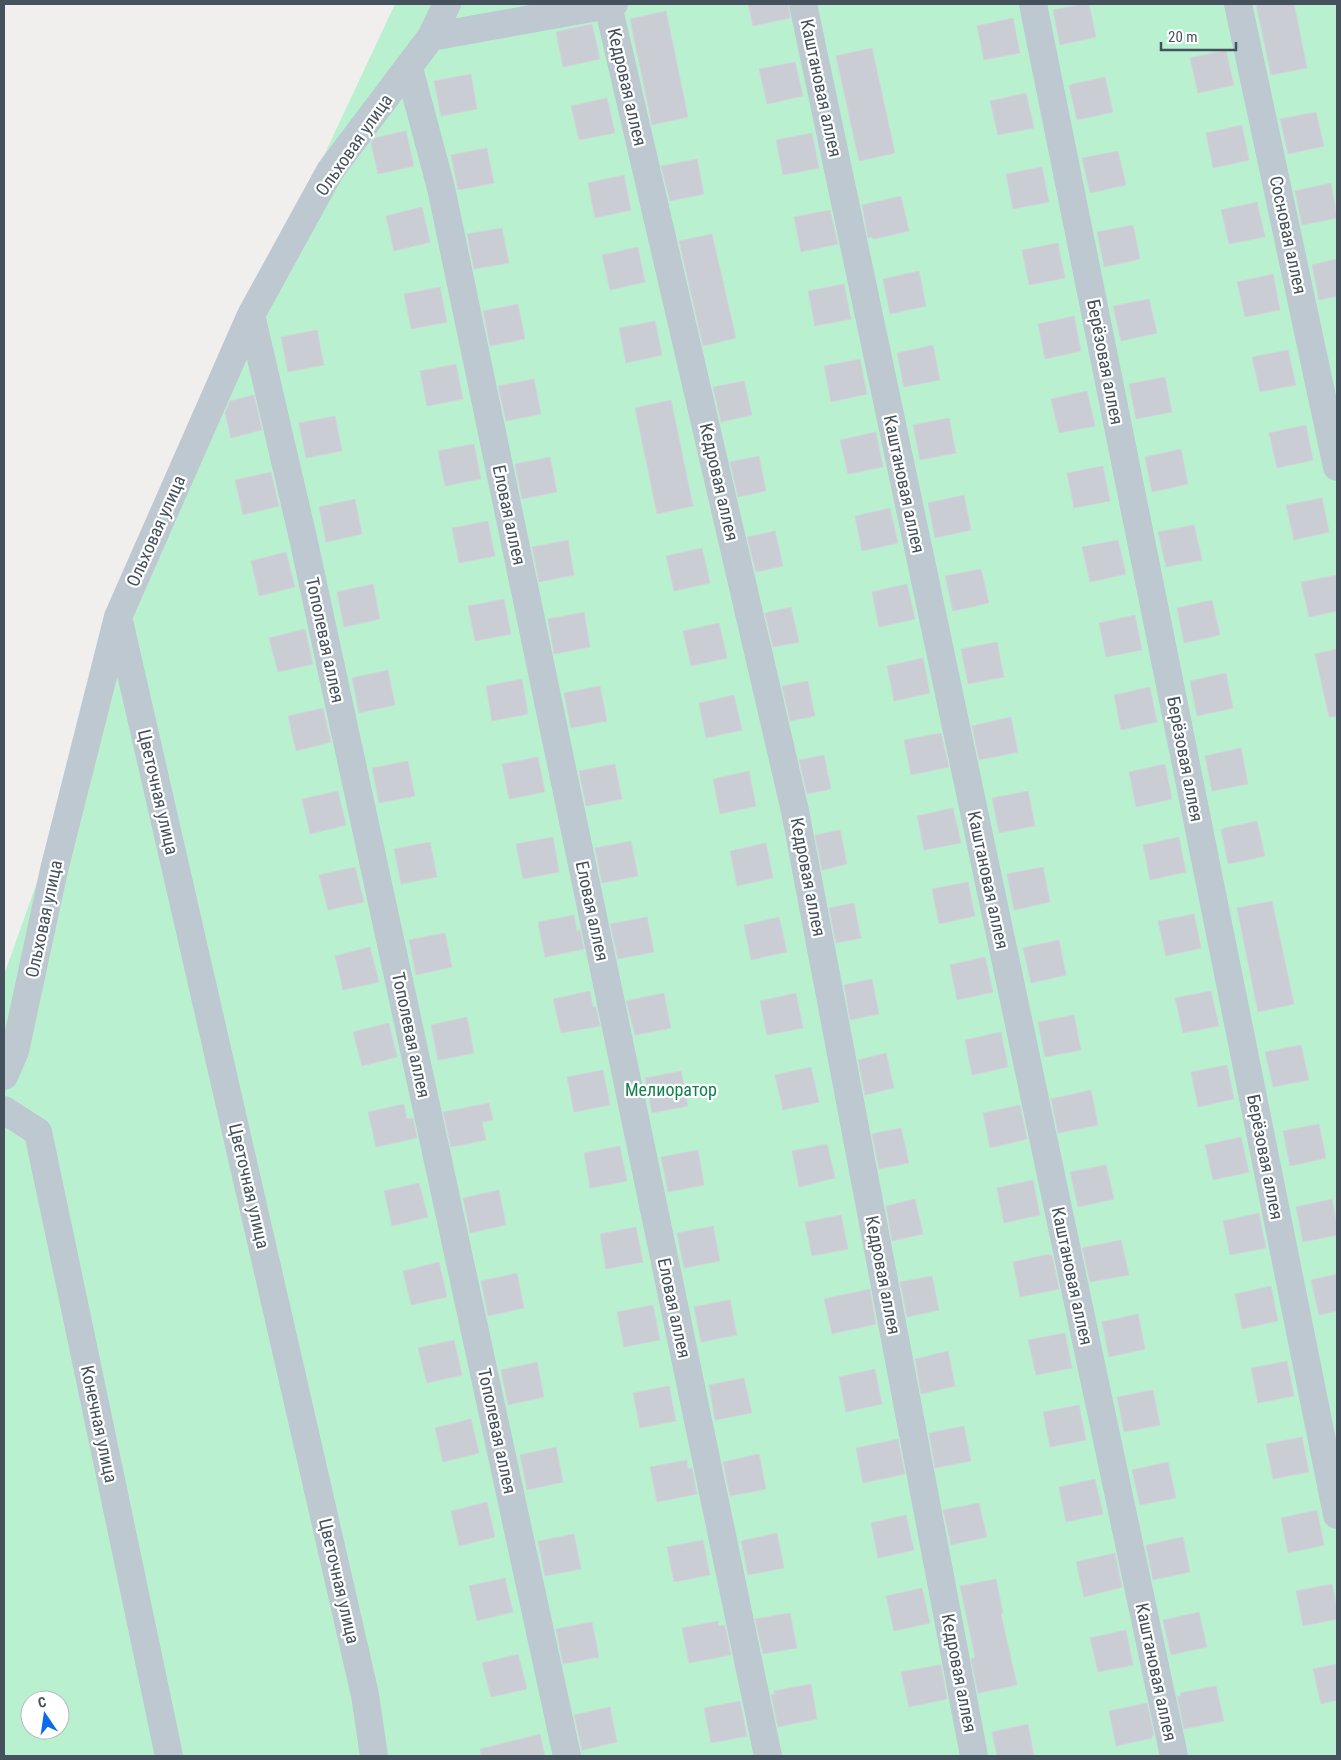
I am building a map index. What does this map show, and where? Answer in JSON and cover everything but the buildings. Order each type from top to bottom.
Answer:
[{"type":"street","name":"Ольховая улица","points":[[4,1076],[15,1051],[54,870],[118,617],[251,316],[330,171],[431,37],[447,4]]},
{"type":"street","points":[[431,37],[611,4]]},
{"type":"street","name":"Кедровая аллея","points":[[611,4],[796,811],[974,1756]]},
{"type":"street","name":"Каштановая аллея","points":[[803,4],[1174,1756]]},
{"type":"street","name":"Берёзовая аллея","points":[[1033,4],[1337,1515]]},
{"type":"street","name":"Сосновая аллея","points":[[1238,4],[1337,467]]},
{"type":"street","name":"Еловая аллея","points":[[409,68],[441,188],[768,1756]]},
{"type":"street","name":"Тополевая аллея","points":[[251,316],[303,538],[567,1756]]},
{"type":"street","name":"Цветочная улица","points":[[118,617],[365,1695],[374,1756]]},
{"type":"street","name":"Конечная улица","points":[[4,1110],[38,1132],[168,1756]]},
{"type":"green space","name":"Мелиоратор","points":[[395,4],[1337,4],[1337,1756],[4,1756],[4,975],[205,409]]}]
